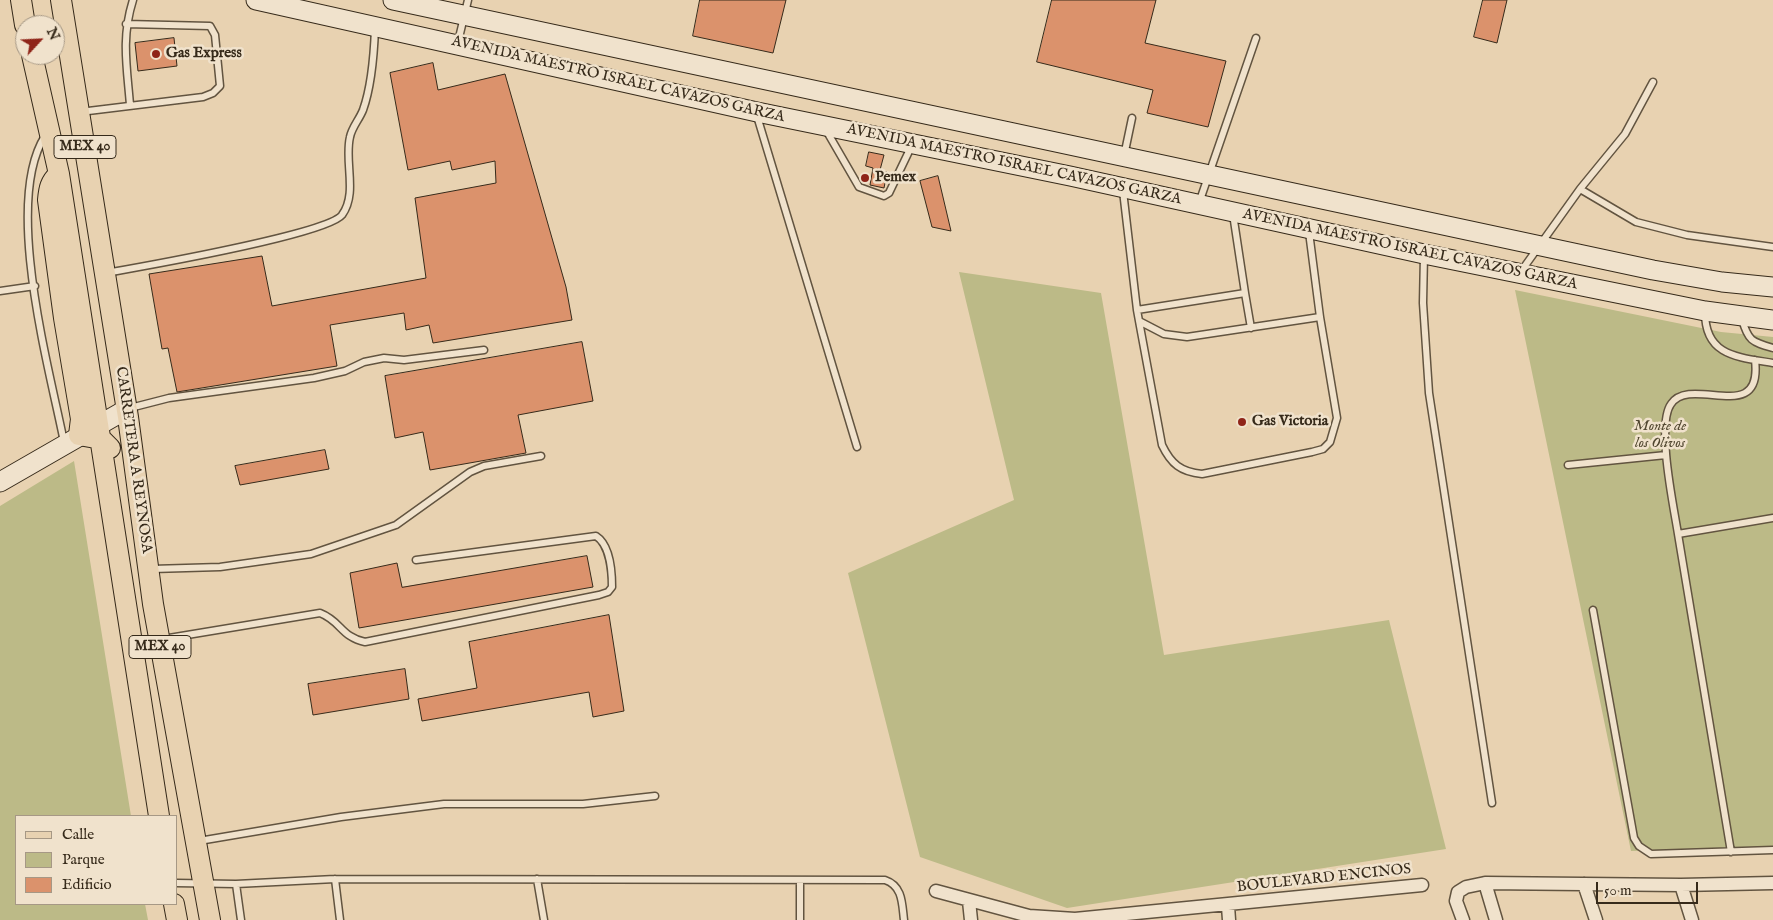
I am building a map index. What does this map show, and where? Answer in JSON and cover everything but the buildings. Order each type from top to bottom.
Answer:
[{"type":"main road","points":[[21,0],[23,15]]},
{"type":"main road","name":"CARRETERA A REYNOSA","points":[[61,0],[64,15]]},
{"type":"main road","points":[[65,21],[68,0]]},
{"type":"main road","name":"AVENIDA MAESTRO ISRAEL CAVAZOS GARZA","points":[[256,0],[756,112],[1122,187],[1424,254],[1705,311],[1773,320]]},
{"type":"main road","name":"AVENIDA MAESTRO ISRAEL CAVAZOS GARZA","points":[[394,0],[466,8],[700,64],[1075,148],[1653,270],[1773,287]]},
{"type":"main road","name":"CARRETERA A REYNOSA","points":[[65,21],[127,409],[153,604],[210,920]]},
{"type":"main road","name":"CARRETERA A REYNOSA","points":[[34,65],[50,128],[58,174],[159,815]]},
{"type":"main road","points":[[990,160],[996,130]]},
{"type":"main road","points":[[1070,176],[1075,148]]},
{"type":"main road","points":[[58,174],[48,189],[48,200],[64,318],[81,419],[72,440]]},
{"type":"main road","points":[[0,482],[72,440],[100,432],[127,409]]},
{"type":"main road","points":[[100,432],[115,460],[138,584],[146,598],[153,604]]},
{"type":"main road","points":[[174,905],[176,920]]},
{"type":"street","points":[[1485,883],[1496,920]]},
{"type":"street","points":[[1462,920],[1456,901],[1458,892],[1466,887],[1485,883],[1773,884]]},
{"type":"street","points":[[1584,884],[1596,920]]},
{"type":"street","name":"BOULEVARD ENCINOS","points":[[936,890],[969,901],[1029,916],[1075,919],[1228,906],[1422,885]]},
{"type":"street","points":[[1681,885],[1692,920]]},
{"type":"street","points":[[969,901],[971,920]]},
{"type":"street","points":[[1228,906],[1230,920]]},
{"type":"lane","points":[[130,105],[126,24],[133,0]]},
{"type":"lane","points":[[458,44],[466,8]]},
{"type":"lane","points":[[79,112],[203,97],[213,93],[220,86],[215,35],[210,26],[126,24]]},
{"type":"lane","points":[[105,273],[267,241],[328,225],[341,217],[350,192],[348,144],[352,127],[362,113],[368,95],[374,27]]},
{"type":"lane","points":[[1198,204],[1256,38]]},
{"type":"lane","points":[[1520,274],[1580,189],[1625,134],[1653,82]]},
{"type":"lane","points":[[756,112],[857,447]]},
{"type":"lane","points":[[1123,158],[1132,118]]},
{"type":"lane","points":[[823,125],[859,187],[884,196],[889,194],[912,144]]},
{"type":"lane","points":[[50,128],[39,145],[31,168],[28,217],[35,286],[72,440]]},
{"type":"lane","points":[[1122,187],[1137,310],[1162,444],[1169,459],[1178,468],[1189,473],[1202,474],[1312,452],[1323,449],[1330,442],[1337,418],[1320,317],[1309,228]]},
{"type":"lane","points":[[1580,189],[1636,222],[1663,230],[1773,247]]},
{"type":"lane","points":[[1233,212],[1251,328]]},
{"type":"lane","points":[[1424,254],[1423,303],[1429,394],[1492,803]]},
{"type":"lane","points":[[0,292],[35,286]]},
{"type":"lane","points":[[1137,310],[1245,293]]},
{"type":"lane","points":[[1705,311],[1706,333],[1714,344],[1731,353],[1755,360],[1773,362]]},
{"type":"lane","points":[[1741,316],[1748,338],[1773,348]]},
{"type":"lane","points":[[1139,321],[1164,334],[1187,337],[1320,317]]},
{"type":"lane","points":[[127,409],[169,398],[314,378],[345,371],[364,362],[384,358],[404,360],[484,350]]},
{"type":"lane","points":[[1731,852],[1666,455],[1667,418],[1671,404],[1684,395],[1694,393],[1724,397],[1742,394],[1752,387],[1755,380],[1755,360]]},
{"type":"lane","points":[[1568,465],[1666,455]]},
{"type":"lane","points":[[148,569],[220,567],[311,554],[396,525],[470,472],[484,466],[541,456]]},
{"type":"lane","points":[[1678,534],[1773,518]]},
{"type":"lane","points":[[159,640],[320,613],[330,617],[351,639],[365,642],[599,595],[608,592],[612,587],[605,547],[602,540],[596,536],[416,560]]},
{"type":"lane","points":[[1593,610],[1634,838],[1639,846],[1651,854],[1773,850]]},
{"type":"lane","points":[[195,841],[341,817],[444,804],[583,804],[655,796]]},
{"type":"lane","points":[[178,884],[236,884],[335,879],[885,880],[893,883],[902,900],[904,920]]},
{"type":"lane","points":[[335,879],[340,920]]},
{"type":"lane","points":[[537,879],[544,920]]},
{"type":"lane","points":[[800,880],[800,920]]},
{"type":"lane","points":[[236,884],[241,920]]},
{"type":"green space","points":[[959,272],[1101,293],[1164,655],[1389,620],[1446,849],[1067,908],[920,857],[848,573],[1014,500]]},
{"type":"green space","name":"Monte de los Olivos","points":[[1515,290],[1721,332],[1773,337],[1773,847],[1631,851]]},
{"type":"green space","points":[[74,461],[131,815],[15,815],[15,905],[145,905],[148,920],[0,920],[0,506]]},
{"type":"place","name":"Gas Express","points":[[156,54]]},
{"type":"place","name":"Pemex","points":[[865,178]]},
{"type":"place","name":"Gas Victoria","points":[[1242,422]]}]
